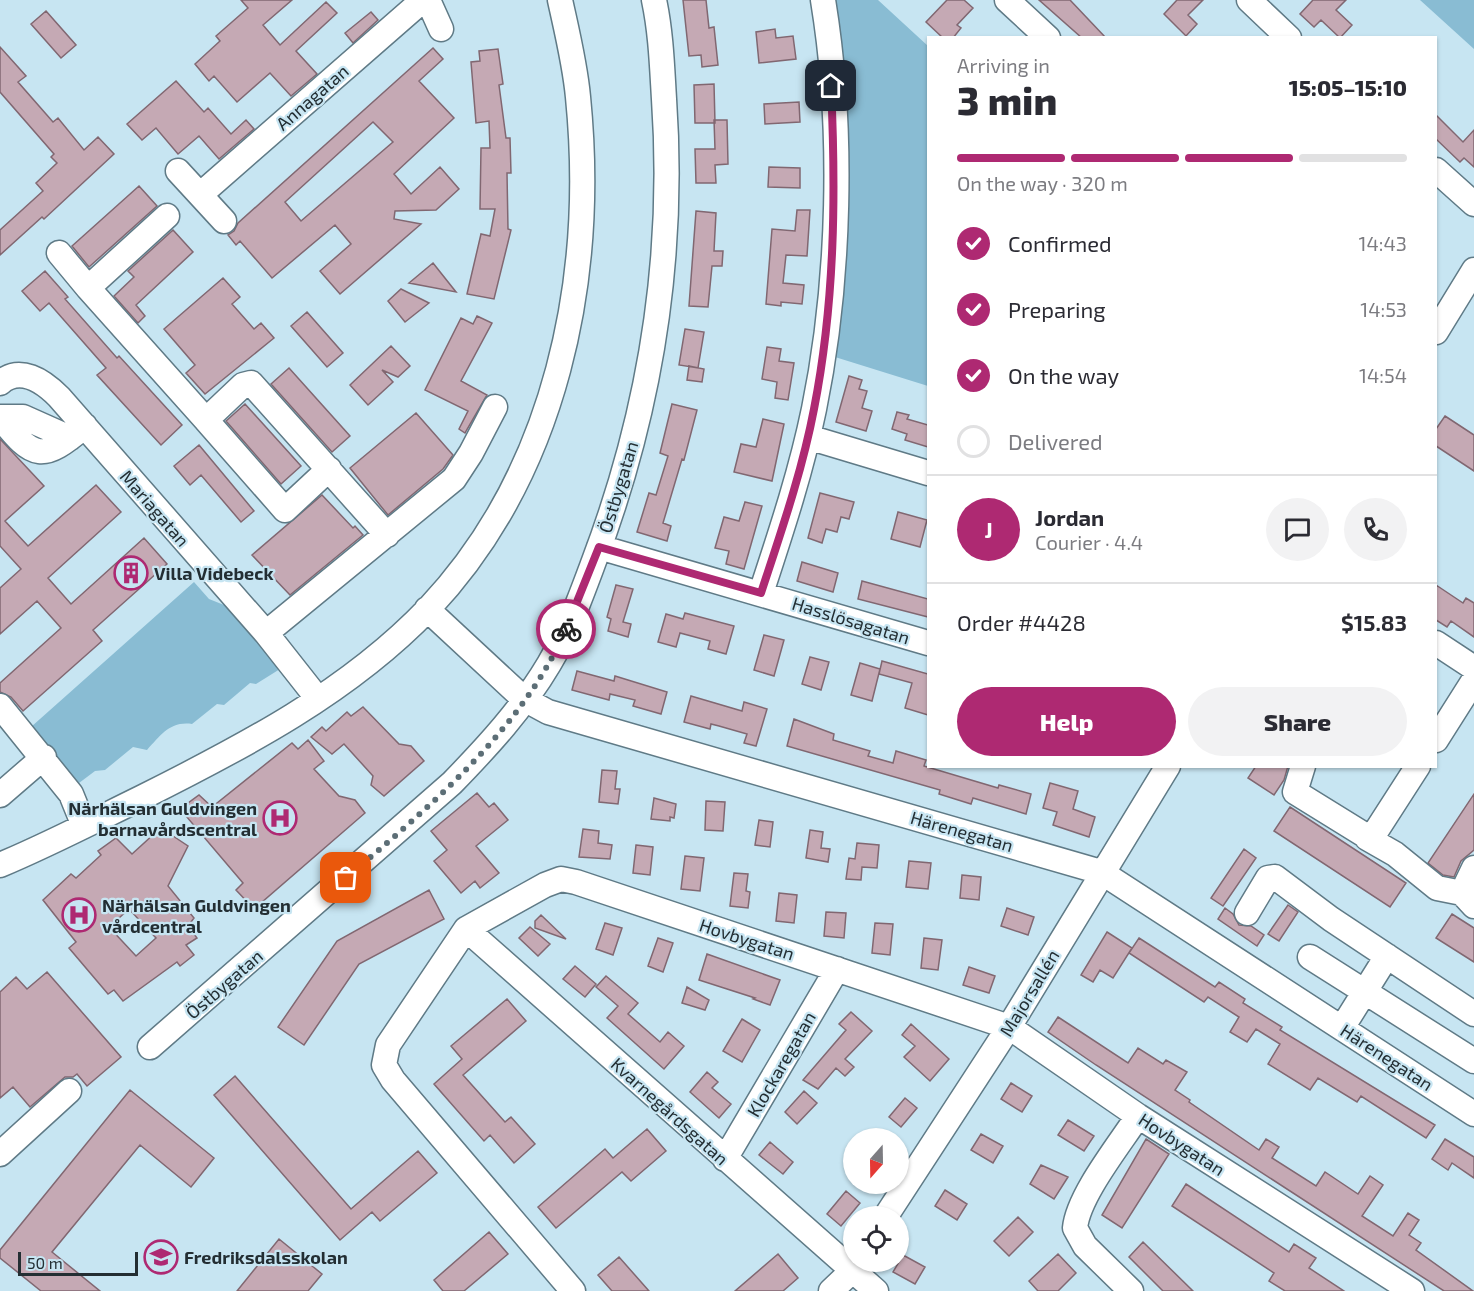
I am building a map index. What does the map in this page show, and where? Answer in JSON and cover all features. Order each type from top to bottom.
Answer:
[{"type":"street","name":"Annagatan","points":[[201,194],[423,0]]},
{"type":"street","points":[[428,0],[441,29]]},
{"type":"street","points":[[0,865],[232,752],[318,699],[390,644],[427,609],[476,551],[515,485],[546,411],[568,330],[580,240],[582,177],[578,97],[560,0]]},
{"type":"street","name":"Östbygatan","points":[[150,1047],[452,783],[491,742],[548,666],[562,640],[599,547],[638,421],[648,375],[663,270],[667,142],[659,23],[654,0]]},
{"type":"street","points":[[761,593],[808,437],[827,320],[834,218],[831,76],[823,0]]},
{"type":"street","points":[[1007,0],[1045,36]]},
{"type":"street","points":[[1249,0],[1287,36]]},
{"type":"street","points":[[178,171],[224,221]]},
{"type":"street","points":[[1437,172],[1474,204]]},
{"type":"street","points":[[88,288],[166,216]]},
{"type":"street","points":[[59,253],[285,510],[328,469]]},
{"type":"street","points":[[1437,330],[1474,270]]},
{"type":"street","name":"Mariagatan","points":[[0,383],[14,375],[37,379],[59,397],[78,432],[266,633],[318,699]]},
{"type":"street","points":[[206,420],[243,385],[251,383],[387,535]]},
{"type":"street","points":[[0,406],[0,417],[21,444],[38,452],[53,450],[78,432]]},
{"type":"street","points":[[266,633],[454,479],[471,453],[495,407]]},
{"type":"street","points":[[808,437],[927,473]]},
{"type":"street","name":"Hasslösagatan","points":[[599,547],[927,643]]},
{"type":"street","name":"Härenegatan","points":[[427,609],[524,699],[556,714],[1101,872],[1474,1114]]},
{"type":"street","points":[[1437,644],[1474,668]]},
{"type":"street","points":[[1437,738],[1474,680]]},
{"type":"street","points":[[0,706],[9,735],[44,757],[71,794],[84,826]]},
{"type":"street","points":[[0,795],[44,757]]},
{"type":"street","name":"Majorsallén","points":[[893,1206],[1009,1027],[1101,872],[1167,768]]},
{"type":"street","points":[[1303,768],[1295,792],[1395,854],[1437,888],[1468,899],[1474,868]]},
{"type":"street","points":[[1367,838],[1371,838],[1417,768]]},
{"type":"street","points":[[1247,913],[1268,878],[1275,877],[1474,1014]]},
{"type":"street","name":"Hovbygatan","points":[[573,1291],[397,1085],[384,1065],[388,1045],[466,929],[536,889],[557,880],[568,880],[1009,1027],[1138,1116],[1412,1291]]},
{"type":"street","name":"Kvarnegårdsgatan","points":[[466,929],[725,1159],[843,1256]]},
{"type":"street","points":[[1342,1028],[1387,956]]},
{"type":"street","points":[[1310,957],[1474,1061]]},
{"type":"street","name":"Klockaregatan","points":[[725,1159],[837,969]]},
{"type":"street","points":[[0,1154],[69,1091]]},
{"type":"street","points":[[1131,1291],[1084,1246],[1075,1228],[1079,1210],[1089,1192],[1138,1116]]},
{"type":"street","points":[[831,1291],[849,1272]]},
{"type":"street","name":"Kvarnegårdsgatan","points":[[860,1272],[876,1291]]},
{"type":"shaded area","points":[[832,0],[878,0],[927,45],[927,386],[835,357]]},
{"type":"shaded area","points":[[1420,0],[1474,0],[1474,49]]},
{"type":"shaded area","points":[[194,582],[209,599],[239,611],[280,669],[256,684],[250,683],[224,705],[217,704],[192,724],[178,725],[166,730],[147,750],[133,747],[105,770],[95,771],[79,783],[31,727]]},
{"type":"building","points":[[241,0],[292,0],[263,25],[280,45],[326,2],[337,13],[296,51],[317,74],[291,96],[270,73],[237,102],[214,76],[209,81],[195,64],[220,41],[216,36],[248,8]]},
{"type":"building","points":[[683,0],[706,0],[709,28],[714,27],[718,65],[702,67],[701,55],[689,56]]},
{"type":"building","points":[[947,0],[964,0],[973,8],[957,25],[961,28],[955,36],[941,36],[926,22]]},
{"type":"building","points":[[1039,0],[1070,0],[1104,36],[1080,36]]},
{"type":"building","points":[[1177,0],[1203,0],[1188,15],[1197,24],[1186,36],[1164,14]]},
{"type":"building","points":[[1313,0],[1346,0],[1336,10],[1352,25],[1342,36],[1338,36],[1321,20],[1314,27],[1300,14]]},
{"type":"building","points":[[46,11],[76,45],[61,58],[31,24]]},
{"type":"building","points":[[371,12],[378,20],[353,43],[345,33]]},
{"type":"building","points":[[775,29],[776,38],[793,36],[796,59],[759,63],[756,32]]},
{"type":"building","points":[[0,47],[26,76],[18,82],[53,122],[58,118],[84,150],[98,137],[114,154],[44,219],[42,217],[0,255],[0,230],[43,191],[36,183],[57,163],[51,157],[54,154],[0,92]]},
{"type":"building","points":[[433,48],[443,59],[419,81],[454,118],[394,174],[411,194],[440,167],[459,189],[436,210],[395,211],[394,219],[421,224],[340,294],[320,271],[351,244],[335,225],[272,278],[240,241],[236,245],[228,235],[234,231],[238,223]],"holes":[[[373,122],[393,142],[301,221],[285,202]]]},
{"type":"building","points":[[498,49],[503,84],[499,85],[506,138],[510,138],[511,173],[507,173],[508,229],[511,230],[494,299],[467,294],[481,234],[490,236],[495,209],[480,209],[481,148],[490,148],[489,121],[476,123],[471,62],[480,61],[479,51]]},
{"type":"building","points":[[176,81],[204,112],[208,108],[231,134],[246,120],[254,129],[219,159],[199,136],[178,154],[156,128],[142,140],[127,124]]},
{"type":"building","points":[[714,84],[715,123],[695,123],[694,85]]},
{"type":"building","points":[[799,102],[800,122],[765,124],[764,104]]},
{"type":"building","points":[[1437,116],[1463,142],[1474,130],[1474,167],[1464,158],[1460,162],[1437,140]]},
{"type":"building","points":[[714,120],[727,120],[728,164],[715,165],[716,183],[696,183],[695,149],[715,149]]},
{"type":"building","points":[[769,167],[800,168],[800,188],[768,187]]},
{"type":"building","points":[[139,186],[157,206],[89,267],[72,246]]},
{"type":"building","points":[[797,210],[810,210],[807,256],[786,255],[783,283],[804,285],[802,304],[781,302],[781,306],[766,304],[772,229],[795,231]]},
{"type":"building","points":[[696,211],[716,213],[714,251],[723,251],[722,266],[712,266],[708,307],[689,306]]},
{"type":"building","points":[[173,230],[193,252],[136,305],[145,316],[138,323],[114,296],[134,277],[128,271]]},
{"type":"building","points":[[433,263],[456,292],[409,283]]},
{"type":"building","points":[[45,271],[68,297],[65,299],[117,358],[119,356],[182,425],[161,445],[97,375],[106,368],[49,303],[40,311],[22,291]]},
{"type":"building","points":[[223,278],[240,297],[232,304],[254,329],[261,323],[274,338],[205,394],[186,373],[195,365],[164,329]]},
{"type":"building","points":[[401,289],[429,303],[405,322],[388,301]]},
{"type":"building","points":[[307,312],[343,353],[327,367],[291,326]]},
{"type":"building","points":[[477,316],[492,323],[461,381],[487,395],[465,433],[459,429],[468,411],[425,390],[461,318],[473,324]]},
{"type":"building","points":[[685,329],[704,332],[698,368],[679,365]]},
{"type":"building","points":[[391,346],[410,366],[398,377],[382,370],[393,382],[368,405],[350,385]]},
{"type":"building","points":[[767,347],[781,349],[779,361],[794,363],[788,400],[775,398],[777,382],[762,379]]},
{"type":"building","points":[[689,366],[704,369],[702,382],[687,380]]},
{"type":"building","points":[[289,368],[350,436],[332,452],[271,384]]},
{"type":"building","points":[[849,376],[862,380],[859,389],[867,391],[862,408],[872,411],[866,431],[836,422]]},
{"type":"building","points":[[245,404],[301,466],[281,484],[226,421]]},
{"type":"building","points":[[672,404],[697,410],[684,460],[682,459],[663,523],[671,526],[667,541],[637,532],[649,493],[656,495],[668,456],[660,453]]},
{"type":"building","points":[[897,412],[909,415],[907,419],[927,425],[927,447],[905,440],[907,434],[892,429]]},
{"type":"building","points":[[416,413],[453,455],[443,469],[388,515],[350,468]]},
{"type":"building","points":[[1445,416],[1474,435],[1474,471],[1437,447],[1437,428]]},
{"type":"building","points":[[763,419],[784,424],[772,481],[734,472],[741,444],[756,447]]},
{"type":"building","name":"Villa Videbeck","points":[[0,439],[44,486],[5,521],[28,546],[96,485],[121,512],[48,578],[71,604],[144,538],[167,564],[93,630],[102,641],[23,711],[11,697],[0,692],[0,683],[61,628],[37,601],[0,634],[0,588],[21,569],[0,546]]},
{"type":"building","points":[[199,445],[254,511],[241,522],[201,475],[190,485],[174,466]]},
{"type":"building","points":[[820,493],[854,502],[849,519],[841,517],[837,532],[826,529],[822,543],[808,538]]},
{"type":"building","points":[[322,495],[353,528],[355,526],[363,535],[290,595],[252,555]]},
{"type":"building","points":[[745,502],[762,506],[744,569],[726,564],[729,551],[715,548],[724,517],[739,521]]},
{"type":"building","points":[[898,512],[927,520],[920,547],[891,539]]},
{"type":"building","points":[[802,562],[838,573],[833,592],[797,581]]},
{"type":"building","points":[[862,581],[927,599],[927,617],[858,599]]},
{"type":"building","points":[[616,585],[633,589],[623,622],[631,624],[628,637],[608,631],[611,619],[607,617]]},
{"type":"building","points":[[1437,586],[1463,603],[1466,598],[1474,603],[1474,637],[1451,621],[1447,627],[1437,621]]},
{"type":"building","points":[[685,613],[734,626],[726,654],[708,649],[710,641],[680,633],[676,647],[658,642],[666,614],[683,619]]},
{"type":"building","points":[[764,635],[784,640],[774,676],[754,670]]},
{"type":"building","points":[[810,657],[829,662],[821,690],[802,684]]},
{"type":"building","points":[[882,661],[927,674],[927,715],[905,708],[912,683],[879,674]]},
{"type":"building","points":[[860,663],[880,669],[872,701],[851,695]]},
{"type":"building","points":[[577,671],[614,681],[615,676],[667,692],[661,714],[633,706],[635,700],[610,694],[609,700],[572,690]]},
{"type":"building","points":[[691,696],[742,711],[744,702],[767,709],[756,746],[744,743],[747,734],[711,724],[710,729],[684,722]]},
{"type":"building","points":[[363,707],[399,744],[411,746],[424,761],[384,796],[371,785],[373,776],[344,744],[332,754],[311,737],[322,727],[326,731],[347,712],[351,716]]},
{"type":"building","points":[[794,719],[834,734],[833,740],[870,751],[868,756],[893,763],[896,751],[926,760],[924,766],[927,768],[998,788],[999,785],[1031,794],[1026,814],[973,798],[971,804],[939,794],[940,790],[787,746]]},
{"type":"building","points":[[308,740],[324,761],[314,769],[339,796],[355,800],[365,813],[254,909],[236,890],[243,883],[180,809],[199,795],[212,807],[292,743],[298,749]]},
{"type":"building","points":[[1255,768],[1287,768],[1284,780],[1274,795],[1248,778]]},
{"type":"building","points":[[602,770],[617,771],[615,789],[620,789],[618,804],[599,802]]},
{"type":"building","points":[[1050,783],[1078,791],[1073,809],[1095,817],[1089,837],[1053,825],[1057,812],[1043,808]]},
{"type":"building","points":[[477,793],[489,807],[494,803],[508,820],[476,846],[499,873],[480,888],[475,881],[461,893],[434,861],[447,850],[431,831]]},
{"type":"building","points":[[1474,794],[1474,850],[1461,861],[1454,877],[1443,875],[1428,863]]},
{"type":"building","points":[[654,798],[676,804],[674,818],[670,817],[670,821],[651,819]]},
{"type":"building","points":[[706,801],[725,802],[723,831],[705,830]]},
{"type":"building","points":[[1290,807],[1406,883],[1390,907],[1274,831]]},
{"type":"building","points":[[759,820],[773,822],[770,847],[755,845]]},
{"type":"building","points":[[583,829],[599,831],[598,843],[612,845],[610,859],[579,857]]},
{"type":"building","points":[[810,830],[823,832],[821,848],[830,849],[828,862],[806,858]]},
{"type":"building","points":[[167,832],[188,846],[168,886],[194,918],[188,926],[197,938],[186,945],[194,955],[180,966],[177,962],[123,1001],[114,990],[108,994],[69,948],[76,942],[43,900],[71,874],[76,878],[101,855],[98,851],[116,838],[132,854],[154,834]],"holes":[[[129,909],[156,938],[136,956],[109,927]]]},
{"type":"building","points":[[857,843],[879,845],[877,868],[862,867],[861,880],[846,879],[849,858],[855,859]]},
{"type":"building","points":[[636,845],[653,847],[650,875],[633,873]]},
{"type":"building","points":[[1244,849],[1256,858],[1223,906],[1211,898]]},
{"type":"building","points":[[685,856],[704,858],[700,891],[681,889]]},
{"type":"building","points":[[909,861],[931,863],[928,889],[906,887]]},
{"type":"building","points":[[734,873],[748,874],[746,891],[750,892],[748,908],[730,906]]},
{"type":"building","points":[[962,875],[981,877],[979,900],[960,898]]},
{"type":"building","points":[[429,890],[444,919],[359,964],[304,1045],[278,1027],[337,941]]},
{"type":"building","points":[[779,893],[797,895],[794,923],[776,921]]},
{"type":"building","points":[[1288,905],[1298,912],[1279,941],[1268,934]]},
{"type":"building","points":[[1007,908],[1034,917],[1028,935],[1001,926]]},
{"type":"building","points":[[1225,908],[1233,914],[1239,925],[1251,926],[1264,935],[1257,946],[1218,919]]},
{"type":"building","points":[[826,912],[846,913],[844,938],[824,936]]},
{"type":"building","points":[[1452,914],[1474,928],[1474,962],[1436,938]]},
{"type":"building","points":[[541,915],[566,939],[535,928],[535,921]]},
{"type":"building","points":[[605,923],[622,928],[613,955],[596,949]]},
{"type":"building","points":[[875,923],[893,924],[890,955],[872,953]]},
{"type":"building","points":[[530,927],[550,944],[538,956],[519,938]]},
{"type":"building","points":[[1107,932],[1132,948],[1113,978],[1100,970],[1093,982],[1081,975]]},
{"type":"building","points":[[658,938],[673,943],[663,972],[648,966]]},
{"type":"building","points":[[924,938],[942,940],[938,970],[921,968]]},
{"type":"building","points":[[1139,938],[1215,987],[1219,982],[1245,999],[1243,1003],[1282,1027],[1280,1030],[1435,1125],[1426,1138],[1361,1096],[1357,1102],[1318,1078],[1310,1090],[1268,1064],[1280,1044],[1256,1029],[1247,1042],[1230,1032],[1239,1017],[1208,997],[1204,1002],[1129,953]]},
{"type":"building","points":[[707,954],[780,980],[770,1005],[699,980]]},
{"type":"building","points":[[575,966],[596,984],[585,997],[563,979]]},
{"type":"building","points":[[969,967],[995,976],[989,993],[963,985]]},
{"type":"building","points":[[47,972],[121,1057],[87,1086],[77,1074],[73,1077],[65,1077],[30,1107],[13,1087],[0,1098],[0,992],[16,977],[27,989]]},
{"type":"building","points":[[606,976],[638,1003],[628,1014],[660,1042],[668,1032],[684,1046],[664,1069],[607,1018],[618,1006],[596,987]]},
{"type":"building","points":[[687,987],[709,1000],[705,1010],[682,1003]]},
{"type":"building","points":[[507,999],[526,1021],[463,1075],[505,1122],[511,1117],[535,1144],[514,1163],[490,1135],[484,1141],[434,1084],[462,1059],[451,1046]]},
{"type":"building","points":[[851,1012],[872,1031],[845,1059],[854,1067],[845,1076],[836,1068],[818,1089],[803,1080],[846,1030],[839,1024]]},
{"type":"building","points":[[1058,1017],[1128,1063],[1138,1048],[1163,1064],[1166,1060],[1187,1072],[1175,1090],[1259,1150],[1266,1139],[1279,1147],[1272,1158],[1316,1186],[1325,1172],[1358,1194],[1370,1176],[1383,1185],[1362,1216],[1393,1236],[1408,1213],[1419,1220],[1409,1235],[1421,1243],[1416,1250],[1473,1291],[1444,1291],[1096,1065],[1048,1032]]},
{"type":"building","points":[[742,1019],[760,1030],[742,1062],[723,1051]]},
{"type":"building","points":[[911,1024],[949,1059],[930,1081],[904,1057],[915,1046],[902,1035]]},
{"type":"building","points":[[707,1072],[718,1082],[712,1088],[731,1104],[719,1118],[690,1092]]},
{"type":"building","points":[[235,1076],[351,1209],[418,1151],[437,1173],[380,1221],[372,1212],[340,1240],[214,1095]]},
{"type":"building","points":[[1011,1083],[1032,1096],[1022,1112],[1001,1099]]},
{"type":"building","points":[[130,1090],[214,1158],[191,1187],[140,1145],[52,1252],[100,1291],[41,1291],[0,1258],[0,1250]]},
{"type":"building","points":[[804,1091],[817,1103],[797,1124],[785,1112]]},
{"type":"building","points":[[905,1098],[917,1108],[901,1127],[889,1117]]},
{"type":"building","points":[[1068,1120],[1094,1136],[1084,1151],[1058,1135]]},
{"type":"building","points":[[647,1129],[666,1151],[631,1181],[622,1172],[556,1228],[538,1207],[605,1149],[613,1158]]},
{"type":"building","points":[[981,1134],[1003,1146],[993,1163],[971,1150]]},
{"type":"building","points":[[1146,1139],[1169,1154],[1122,1228],[1102,1215]]},
{"type":"building","points":[[1445,1139],[1474,1157],[1474,1178],[1452,1163],[1448,1170],[1432,1159]]},
{"type":"building","points":[[770,1142],[793,1162],[783,1174],[759,1155]]},
{"type":"building","points":[[1041,1165],[1068,1177],[1054,1199],[1030,1184]]},
{"type":"building","points":[[1186,1184],[1289,1252],[1294,1244],[1316,1258],[1309,1268],[1344,1291],[1285,1291],[1269,1281],[1274,1273],[1172,1206]]},
{"type":"building","points":[[945,1190],[967,1204],[957,1220],[935,1206]]},
{"type":"building","points":[[844,1194],[850,1194],[860,1203],[858,1206],[843,1206],[841,1226],[827,1214]]},
{"type":"building","points":[[1018,1217],[1033,1232],[1009,1256],[994,1241]]},
{"type":"building","points":[[489,1232],[508,1254],[464,1291],[443,1291],[434,1280]]},
{"type":"building","points":[[279,1239],[322,1274],[308,1291],[237,1291]]},
{"type":"building","points":[[1143,1242],[1193,1291],[1163,1291],[1129,1257]]},
{"type":"building","points":[[778,1254],[798,1278],[783,1291],[735,1291]]},
{"type":"building","points":[[1058,1254],[1076,1273],[1058,1291],[1038,1291],[1029,1281]]},
{"type":"building","points":[[619,1257],[649,1291],[612,1291],[598,1275]]},
{"type":"building","points":[[909,1258],[925,1267],[915,1284],[893,1272],[909,1272]]},
{"type":"way so far","points":[[346,878],[452,783],[483,752],[548,666],[566,629]]},
{"type":"place","name":"Villa Videbeck","points":[[131,573]]},
{"type":"place","name":"Närhälsan Guldvingen barnavårdscentral","points":[[280,818]]},
{"type":"place","name":"Närhälsan Guldvingen vårdcentral","points":[[79,915]]},
{"type":"place","name":"Fredriksdalsskolan","points":[[161,1257]]},
{"type":"route","points":[[566,629],[599,547],[761,593],[808,437],[827,320],[831,291],[834,218],[831,86]]}]
